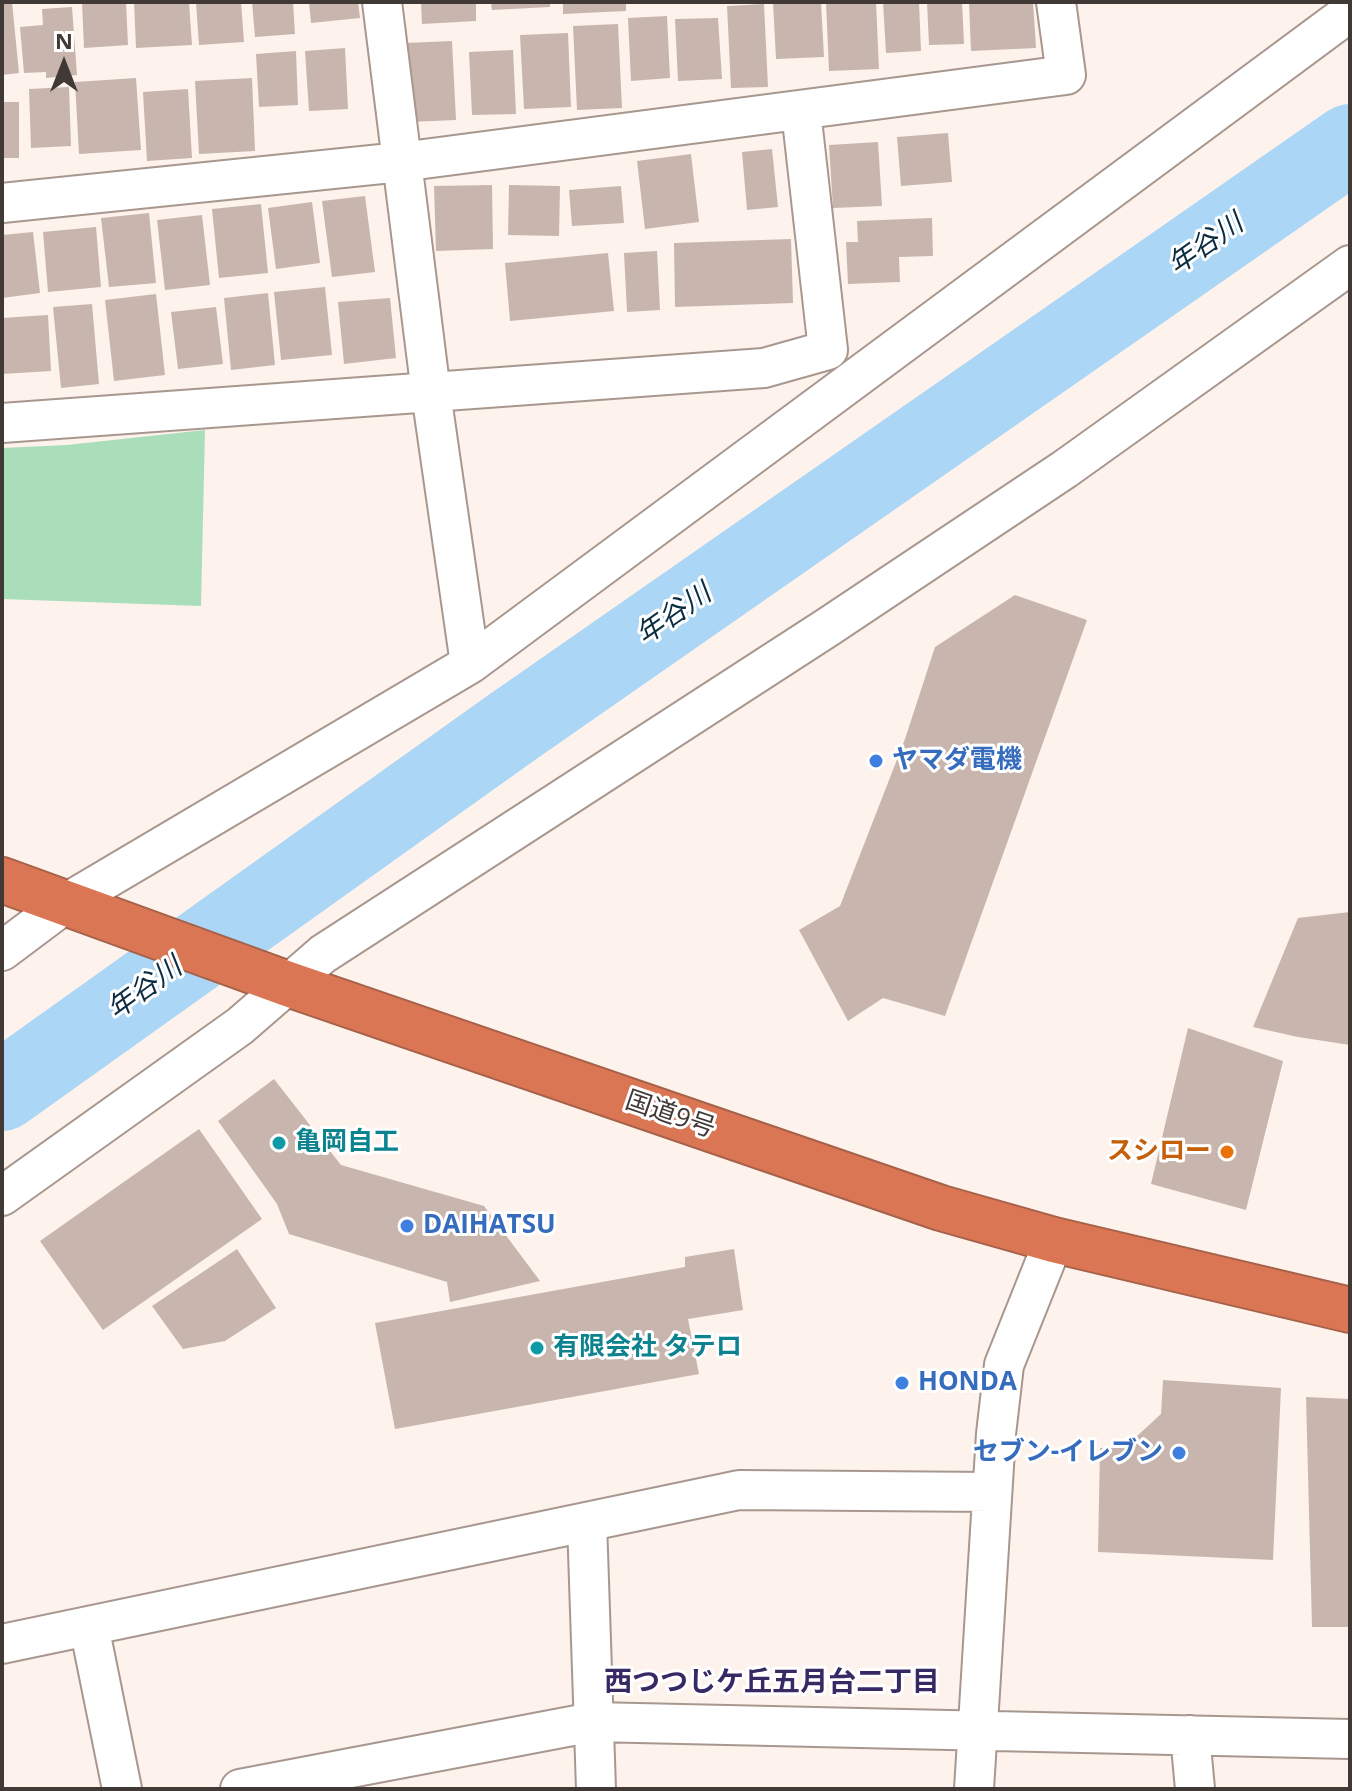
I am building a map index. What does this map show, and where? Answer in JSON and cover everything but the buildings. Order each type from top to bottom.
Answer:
[{"type":"highway","name":"国道9号","points":[[2,880],[277,980],[941,1208],[1054,1240],[1350,1310]]},
{"type":"street","points":[[382,2],[431,393],[470,664]]},
{"type":"street","points":[[2,203],[401,162],[1066,75],[1056,2]]},
{"type":"street","points":[[2,951],[82,908],[470,664],[1350,12]]},
{"type":"street","points":[[2,423],[764,368],[828,350],[801,111]]},
{"type":"street","points":[[2,1196],[240,1026],[277,980],[323,954],[828,627],[1065,469],[1350,265]]},
{"type":"street","points":[[974,1789],[992,1492],[1004,1365],[1054,1240]]},
{"type":"street","points":[[2,1644],[739,1490],[992,1492]]},
{"type":"street","points":[[587,1522],[596,1789]]},
{"type":"street","points":[[89,1626],[122,1789]]},
{"type":"street","points":[[240,1789],[358,1778],[593,1722],[1350,1739]]},
{"type":"street","points":[[1190,1735],[1195,1789]]},
{"type":"green space","points":[[205,430],[201,606],[2,599],[2,448],[67,445]]},
{"type":"waterway","name":"年谷川","points":[[2,1091],[511,728],[1350,144]]},
{"type":"place","name":"ヤマダ電機","points":[[876,761]]},
{"type":"place","name":"亀岡自工","points":[[279,1143]]},
{"type":"place","name":"スシロー","points":[[1227,1152]]},
{"type":"place","name":"DAIHATSU","points":[[407,1226]]},
{"type":"place","name":"有限会社 タテロ","points":[[537,1348]]},
{"type":"place","name":"HONDA","points":[[902,1383]]},
{"type":"place","name":"セブン-イレブン","points":[[1179,1453]]},
{"type":"district","name":"西つつじケ丘五月台二丁目","points":[[772,1683]]}]
